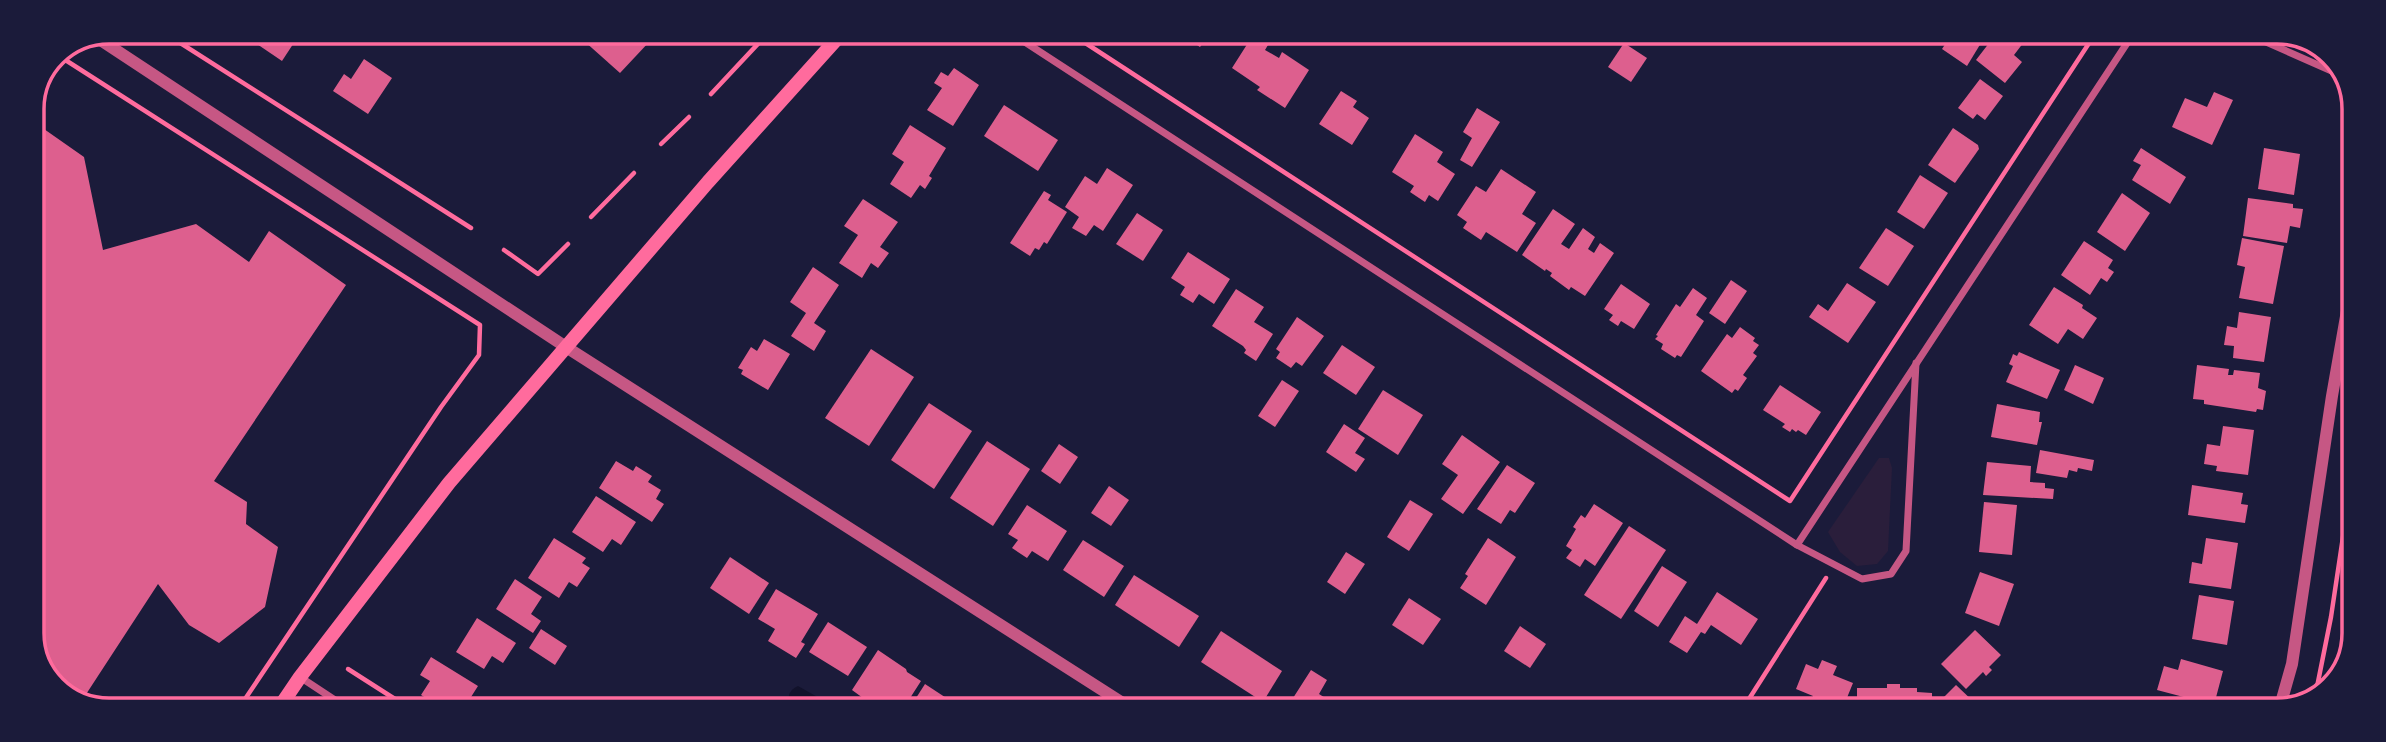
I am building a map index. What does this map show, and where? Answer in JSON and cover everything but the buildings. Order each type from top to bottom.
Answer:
[{"type":"main road","points":[[286,698],[449,483],[708,182],[832,44]]},
{"type":"street","points":[[107,44],[566,347],[1115,698]]},
{"type":"street","points":[[1028,44],[1797,545],[1862,579],[1891,574],[1906,551],[1916,363]]},
{"type":"street","points":[[1797,545],[2126,44]]},
{"type":"street","points":[[2271,44],[2329,70]]},
{"type":"street","points":[[2283,698],[2292,664],[2342,340]]},
{"type":"street","points":[[300,677],[332,698]]},
{"type":"path","points":[[182,44],[471,228]]},
{"type":"path","points":[[712,94],[758,44]]},
{"type":"path","points":[[1087,44],[1790,501],[2088,44]]},
{"type":"path","points":[[66,60],[480,325],[479,355],[441,407],[246,698]]},
{"type":"path","points":[[661,144],[689,117]]},
{"type":"path","points":[[591,216],[634,173]]},
{"type":"path","points":[[504,250],[538,274],[568,244]]},
{"type":"path","points":[[2318,684],[2342,544]]},
{"type":"path","points":[[1750,698],[1835,565]]},
{"type":"path","points":[[348,669],[393,698]]},
{"type":"shaded area","points":[[1879,458],[1889,458],[1892,468],[1888,551],[1877,564],[1857,566],[1840,552],[1828,532]]},
{"type":"shaded area","points":[[798,686],[819,698],[789,698]]}]
